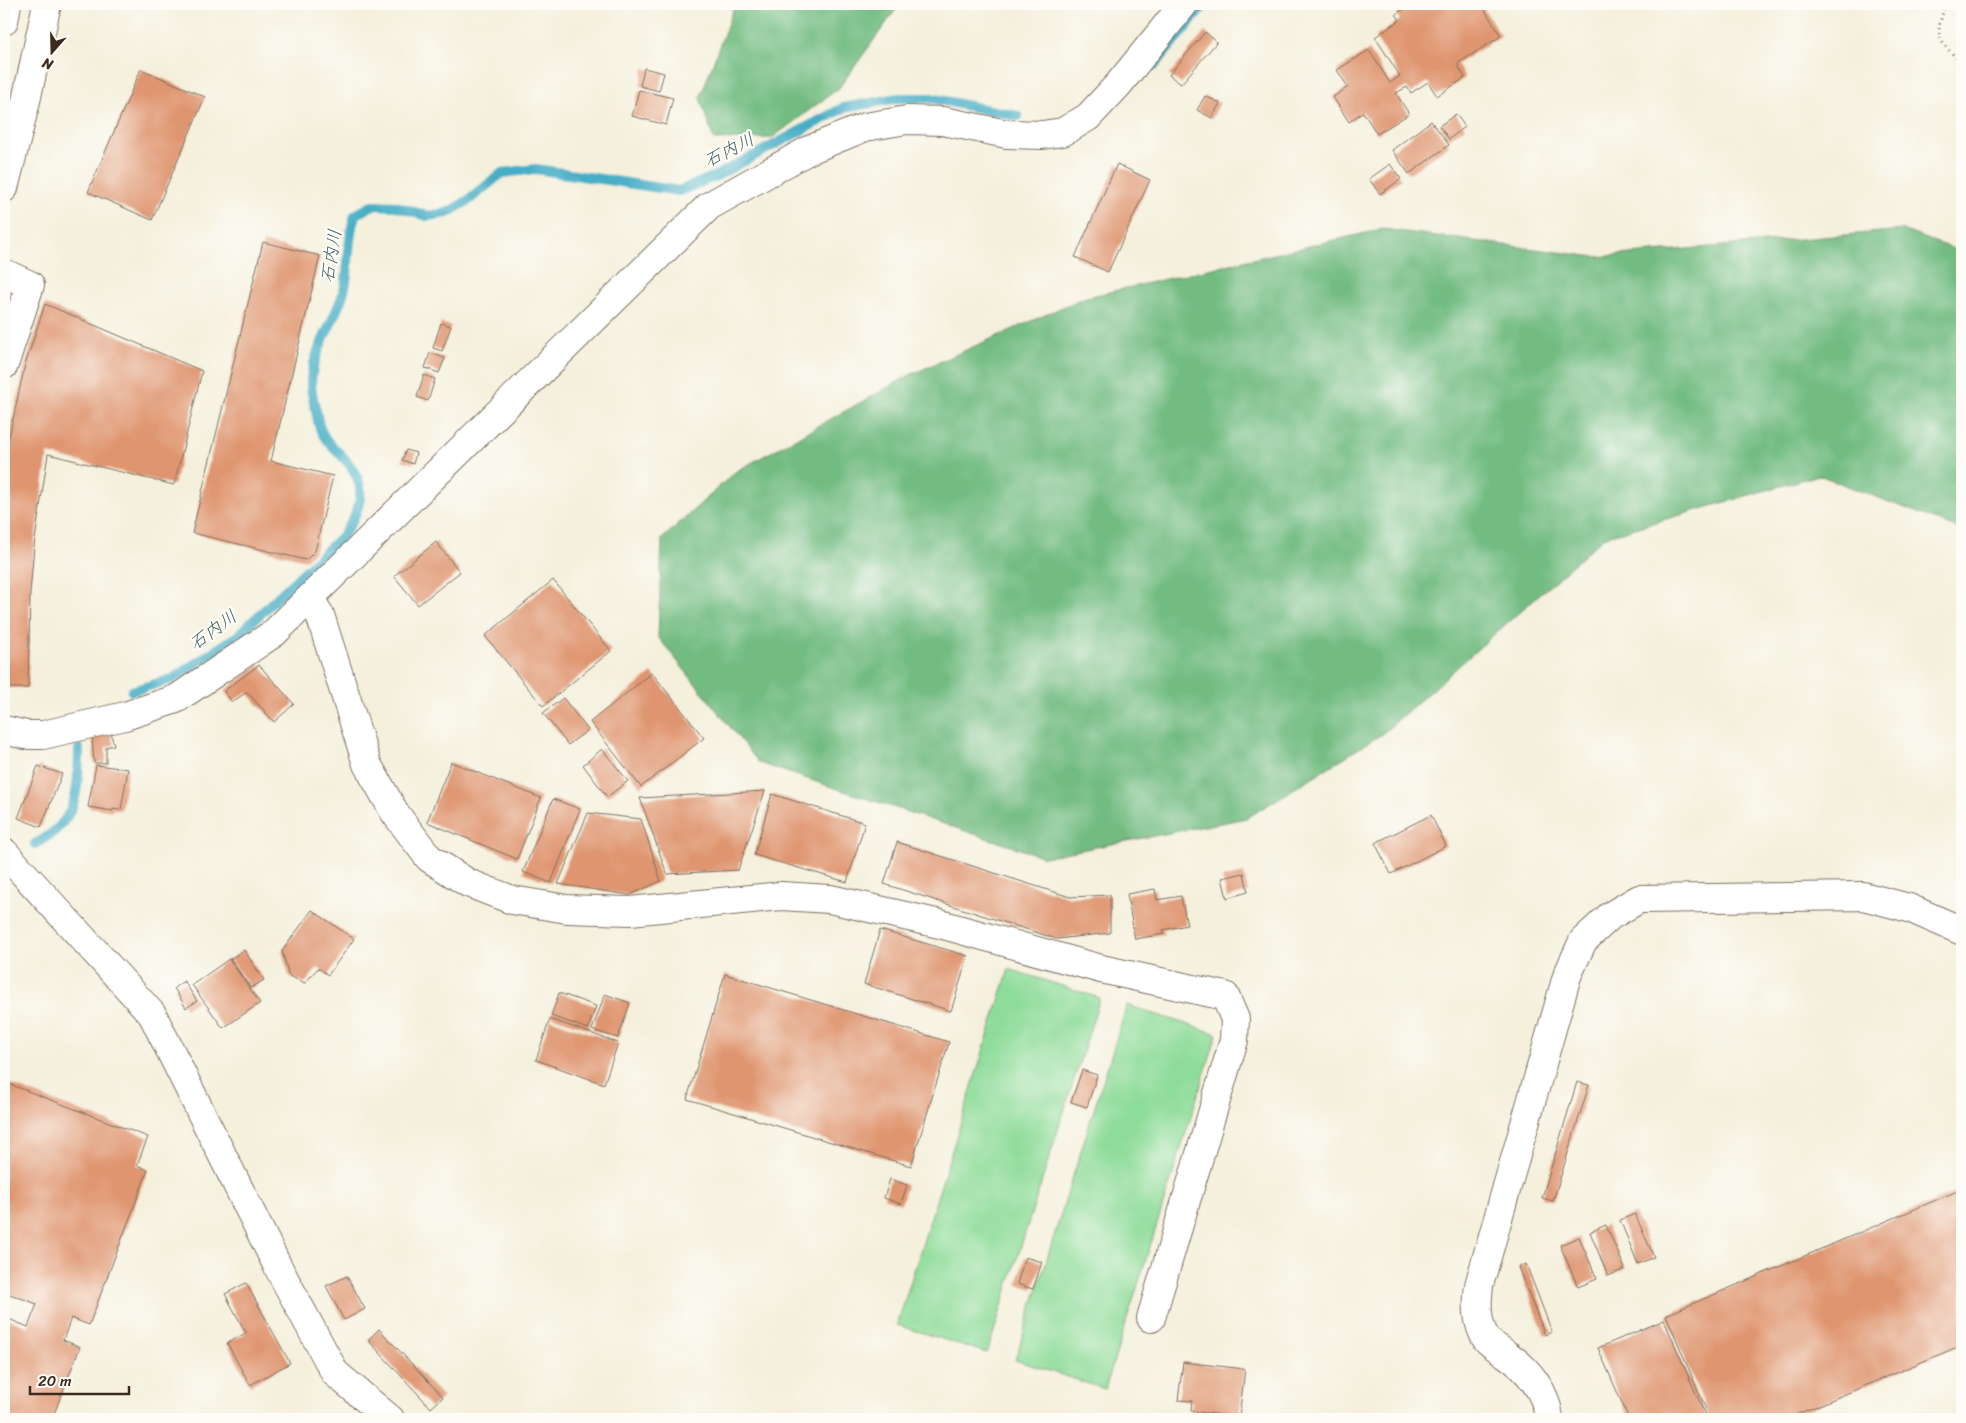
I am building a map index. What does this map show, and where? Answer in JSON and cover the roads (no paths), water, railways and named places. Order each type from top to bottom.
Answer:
[{"type":"street","points":[[4,21],[7,4]]},
{"type":"street","points":[[4,188],[26,101],[47,4]]},
{"type":"street","points":[[4,730],[26,735],[43,735],[125,716],[176,698],[274,633],[709,206],[809,150],[865,127],[907,120],[943,121],[1007,134],[1042,135],[1063,132],[1088,117],[1118,85],[1184,4]]},
{"type":"street","points":[[4,273],[30,285],[4,365]]},
{"type":"street","points":[[310,599],[320,615],[367,764],[395,813],[429,858],[468,883],[512,900],[567,908],[630,911],[781,896],[830,899],[940,924],[1101,969],[1225,996],[1235,1019],[1234,1040],[1151,1318]]},
{"type":"street","points":[[4,852],[152,1014],[278,1266],[335,1373],[390,1419]]},
{"type":"street","points":[[1549,1419],[1548,1406],[1534,1379],[1512,1358],[1486,1339],[1477,1312],[1479,1285],[1564,985],[1583,941],[1610,916],[1639,899],[1864,896],[1909,908],[1962,931]]},
{"type":"waterway","name":"石内川","points":[[1154,66],[1205,4]]},
{"type":"waterway","name":"石内川","points":[[132,691],[172,679],[236,637],[343,535],[355,514],[360,494],[356,475],[350,465],[330,444],[321,431],[311,383],[312,370],[320,346],[345,287],[352,224],[355,215],[373,205],[396,206],[427,216],[447,213],[469,200],[502,173],[536,169],[679,191],[716,176],[843,108],[899,98],[930,98],[1018,116]]},
{"type":"waterway","name":"石内川","points":[[35,844],[60,826],[68,816],[76,792],[79,749]]}]
